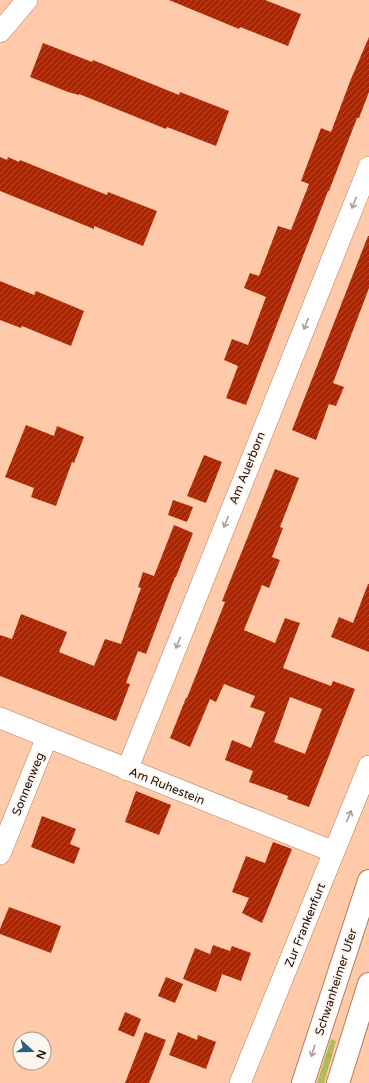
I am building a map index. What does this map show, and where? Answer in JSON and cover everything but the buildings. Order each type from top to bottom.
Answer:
[{"type":"main road","name":"Schwanheimer Ufer","points":[[303,1083],[369,881]]},
{"type":"main road","points":[[338,1083],[365,1008],[369,984]]},
{"type":"street","points":[[0,32],[26,0]]},
{"type":"street","name":"Am Auerborn","points":[[127,770],[369,167]]},
{"type":"street","name":"Am Ruhestein","points":[[0,718],[334,852]]},
{"type":"street","name":"Sonnenweg","points":[[0,854],[47,737]]},
{"type":"street","name":"Zur Frankenfurt","points":[[240,1083],[369,766]]},
{"type":"green space","points":[[331,1039],[336,1041],[324,1083],[317,1083]]}]
